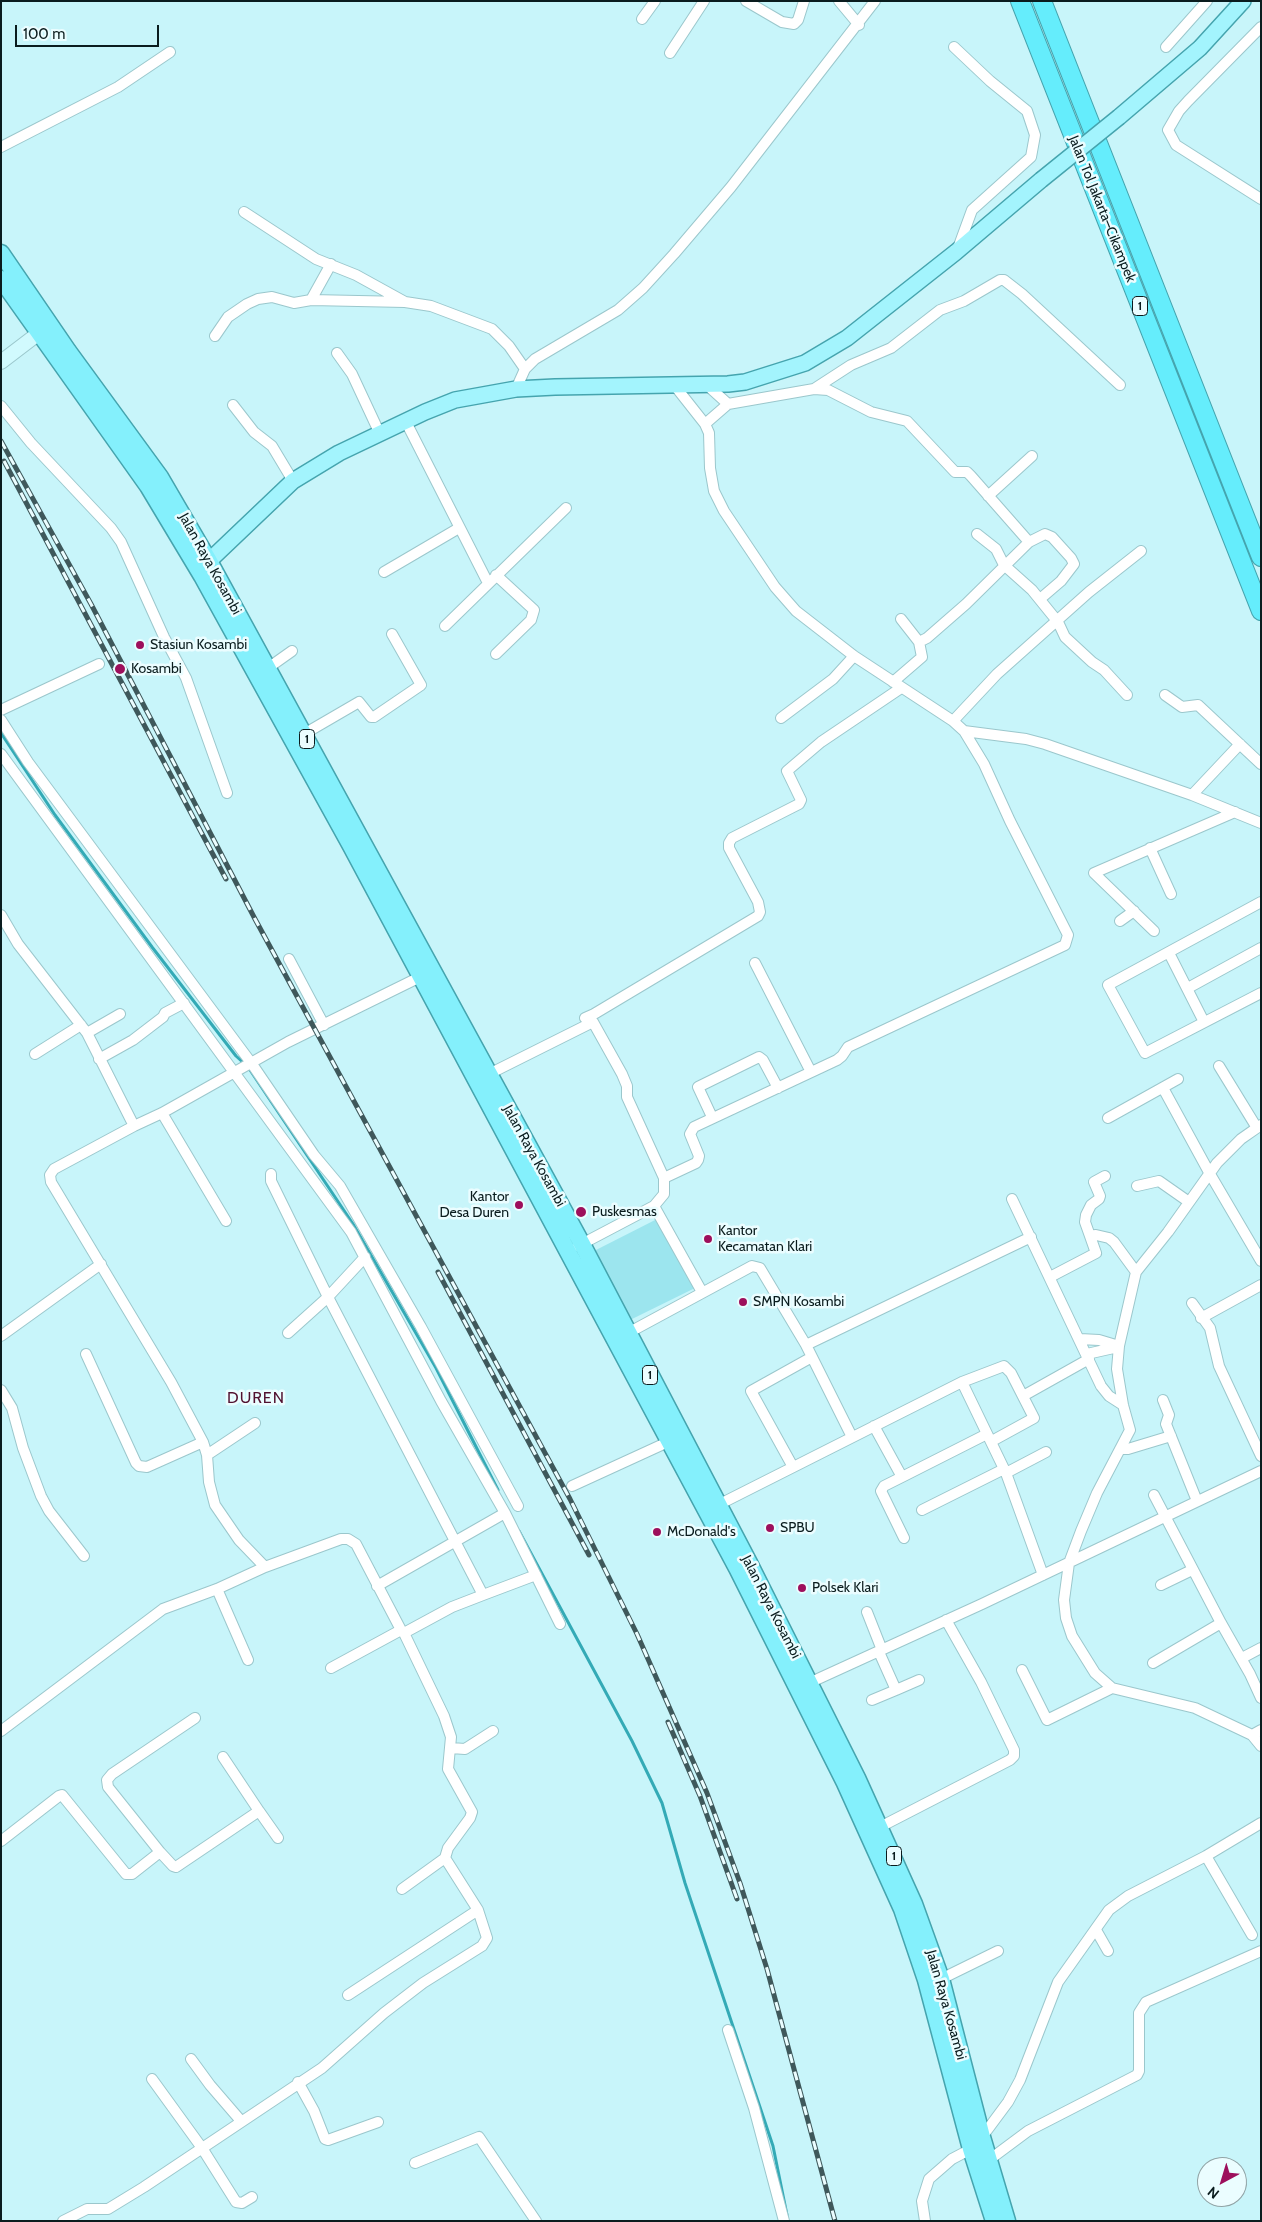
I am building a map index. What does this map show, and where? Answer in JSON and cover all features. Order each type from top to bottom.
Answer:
[{"type":"highway","name":"Jalan Tol Jakarta–Cikampek","points":[[1020,1],[1261,611]]},
{"type":"highway","name":"Jalan Tol Jakarta–Cikampek","points":[[1042,1],[1261,557]]},
{"type":"highway","name":"Jalan Raya Kosambi","points":[[1,253],[68,351],[160,477],[209,561],[489,1074],[668,1442],[718,1513],[809,1683],[880,1828],[914,1904],[941,1978],[994,2221]]},
{"type":"highway","name":"Jalan Raya Kosambi","points":[[1,279],[148,486],[202,576],[420,977],[575,1248],[628,1333],[718,1513],[902,1909],[977,2143],[989,2160],[1007,2221]]},
{"type":"main road","points":[[209,561],[293,481],[339,454],[455,400],[516,389],[675,386],[745,382],[786,370],[818,356],[846,338],[956,252],[1040,180],[1119,117],[1200,48],[1243,1]]},
{"type":"main road","points":[[1,362],[38,333]]},
{"type":"street","points":[[642,19],[655,1]]},
{"type":"street","points":[[670,53],[704,1]]},
{"type":"street","points":[[746,1],[782,22],[794,24],[798,20],[804,1]]},
{"type":"street","points":[[839,1],[859,24]]},
{"type":"street","points":[[516,389],[525,369],[551,349],[618,310],[643,288],[731,188],[875,1]]},
{"type":"street","points":[[1166,47],[1207,1]]},
{"type":"street","points":[[1261,27],[1184,106],[1168,130],[1176,145],[1261,199]]},
{"type":"street","points":[[954,47],[990,80],[1021,104],[1030,117],[1035,135],[1031,157],[972,210],[956,252]]},
{"type":"street","points":[[1,147],[118,87],[170,52]]},
{"type":"street","points":[[244,212],[316,259],[382,288],[405,302]]},
{"type":"street","points":[[311,300],[331,264]]},
{"type":"street","points":[[814,389],[851,365],[892,348],[940,310],[964,301],[1000,280],[1004,280],[1022,294],[1120,385]]},
{"type":"street","points":[[215,336],[228,317],[258,299],[272,297],[294,303],[311,300],[405,302],[431,306],[492,329],[509,346],[525,369]]},
{"type":"street","points":[[337,353],[352,374],[380,434]]},
{"type":"street","points":[[707,385],[728,404]]},
{"type":"street","points":[[664,1178],[696,1163],[699,1156],[690,1132],[712,1117],[811,1072],[842,1056],[848,1047],[1065,945],[1068,940],[1068,935],[1010,821],[984,764],[964,730],[854,656],[796,611],[775,587],[724,511],[714,491],[710,468],[709,433],[705,424],[675,386]]},
{"type":"street","points":[[705,424],[728,404],[814,389],[828,390],[871,412],[908,421],[955,472],[967,472],[1029,542]]},
{"type":"street","points":[[233,405],[254,432],[272,446],[293,481]]},
{"type":"street","points":[[1,406],[31,443],[111,528],[121,542],[164,637],[186,678],[227,792]]},
{"type":"street","points":[[406,422],[488,583]]},
{"type":"street","points":[[988,496],[1032,456]]},
{"type":"street","points":[[445,626],[566,508]]},
{"type":"street","points":[[384,572],[459,528]]},
{"type":"street","points":[[977,534],[996,549],[1004,565],[1040,599],[1058,622],[1064,637],[1092,662],[1100,666],[1127,695]]},
{"type":"street","points":[[919,642],[928,638],[966,604],[1029,542],[1042,534],[1050,536],[1074,562],[1072,568],[1061,581],[1040,599]]},
{"type":"street","points":[[952,721],[997,674],[1058,622],[1089,592],[1141,551]]},
{"type":"street","points":[[496,575],[534,610],[530,620],[496,654]]},
{"type":"street","points":[[585,1018],[758,916],[760,912],[758,902],[729,848],[729,843],[732,838],[800,804],[801,800],[787,771],[821,742],[897,685],[922,657],[919,642],[901,620]]},
{"type":"street","points":[[304,734],[359,702],[371,717],[374,717],[421,685],[392,634]]},
{"type":"street","points":[[268,668],[292,651]]},
{"type":"street","points":[[781,718],[833,679],[854,656]]},
{"type":"street","points":[[1,710],[99,664]]},
{"type":"street","points":[[1165,694],[1182,707],[1198,705],[1261,764]]},
{"type":"street","points":[[1,720],[28,762],[358,1230],[366,1248],[413,1330],[488,1469],[518,1506]]},
{"type":"street","points":[[964,730],[994,733],[1039,742],[1192,795],[1261,823]]},
{"type":"street","points":[[1192,795],[1240,744]]},
{"type":"street","points":[[1,754],[184,1003],[244,1069],[307,1159],[340,1186],[366,1248],[413,1330],[488,1469],[504,1513],[560,1624]]},
{"type":"street","points":[[1154,931],[1094,873],[1235,812]]},
{"type":"street","points":[[1150,848],[1171,894]]},
{"type":"street","points":[[1261,902],[1108,985],[1145,1053],[1164,1038],[1204,1022],[1261,993]]},
{"type":"street","points":[[1120,921],[1134,911]]},
{"type":"street","points":[[1,915],[18,944],[84,1029],[134,1126]]},
{"type":"street","points":[[1188,988],[1261,948]]},
{"type":"street","points":[[1169,953],[1204,1022]]},
{"type":"street","points":[[289,959],[324,1025]]},
{"type":"street","points":[[755,963],[811,1072]]},
{"type":"street","points":[[265,1567],[239,1540],[215,1505],[209,1482],[207,1455],[203,1442],[171,1382],[52,1182],[50,1175],[54,1169],[244,1069],[288,1042],[420,977]]},
{"type":"street","points":[[100,1059],[133,1040],[148,1027],[163,1018],[165,1013],[184,1003]]},
{"type":"street","points":[[34,1054],[84,1029],[120,1014]]},
{"type":"street","points":[[489,1074],[593,1022],[622,1074],[627,1086],[627,1097],[664,1178],[664,1194],[654,1206],[575,1248]]},
{"type":"street","points":[[712,1117],[698,1086],[759,1058],[763,1060],[778,1088]]},
{"type":"street","points":[[1219,1066],[1259,1127],[1226,1153],[1136,1272],[1119,1346],[1117,1369],[1122,1405],[1130,1430],[1097,1493],[1069,1563],[1064,1600],[1068,1626],[1079,1648],[1096,1673],[1112,1688],[1194,1708],[1256,1733],[1261,1746]]},
{"type":"street","points":[[1108,1118],[1178,1079]]},
{"type":"street","points":[[1163,1088],[1261,1261]]},
{"type":"street","points":[[162,1113],[226,1222]]},
{"type":"street","points":[[271,1174],[271,1181],[328,1297],[483,1595]]},
{"type":"street","points":[[1050,1276],[1096,1253],[1085,1222],[1091,1205],[1100,1199],[1094,1182],[1105,1176]]},
{"type":"street","points":[[1137,1186],[1159,1181],[1189,1202]]},
{"type":"street","points":[[1012,1199],[1104,1391],[1122,1405]]},
{"type":"street","points":[[654,1206],[702,1292]]},
{"type":"street","points":[[1090,1236],[1102,1236],[1114,1242],[1136,1272]]},
{"type":"street","points":[[806,1345],[1031,1237]]},
{"type":"street","points":[[288,1333],[328,1297],[366,1248]]},
{"type":"street","points":[[1,1336],[100,1264]]},
{"type":"street","points":[[628,1333],[752,1266],[760,1268],[806,1345],[852,1437]]},
{"type":"street","points":[[1201,1318],[1261,1285]]},
{"type":"street","points":[[1192,1303],[1210,1328],[1219,1366],[1261,1456]]},
{"type":"street","points":[[1080,1339],[1099,1340],[1119,1346]]},
{"type":"street","points":[[1022,1396],[1088,1356],[1119,1346]]},
{"type":"street","points":[[86,1354],[139,1466],[147,1467],[203,1442]]},
{"type":"street","points":[[793,1468],[751,1391],[812,1357]]},
{"type":"street","points":[[718,1513],[793,1468],[852,1437],[962,1382],[1004,1366],[1011,1373],[1034,1419],[884,1486],[881,1491],[904,1538]]},
{"type":"street","points":[[962,1382],[1005,1471],[1043,1575]]},
{"type":"street","points":[[1,1390],[12,1408],[23,1448],[41,1496],[49,1511],[84,1556]]},
{"type":"street","points":[[1163,1400],[1170,1415],[1166,1424],[1197,1501]]},
{"type":"street","points":[[207,1455],[255,1423]]},
{"type":"street","points":[[874,1426],[902,1477]]},
{"type":"street","points":[[1120,1449],[1128,1449],[1171,1436]]},
{"type":"street","points":[[572,1486],[668,1442]]},
{"type":"street","points":[[922,1510],[1046,1452]]},
{"type":"street","points":[[809,1683],[1260,1472]]},
{"type":"street","points":[[1154,1495],[1192,1570],[1242,1658],[1260,1694]]},
{"type":"street","points":[[377,1586],[504,1513]]},
{"type":"street","points":[[1,1731],[163,1609],[217,1589],[265,1567],[341,1539],[348,1539],[356,1544],[444,1716],[451,1737],[448,1769],[470,1808],[472,1816],[448,1848],[445,1858],[402,1890]]},
{"type":"street","points":[[1161,1585],[1192,1570]]},
{"type":"street","points":[[331,1668],[452,1607],[536,1575]]},
{"type":"street","points":[[217,1589],[248,1660]]},
{"type":"street","points":[[867,1612],[896,1690]]},
{"type":"street","points":[[880,1828],[1010,1760],[1014,1756],[1014,1750],[981,1682],[946,1620]]},
{"type":"street","points":[[1153,1663],[1221,1623]]},
{"type":"street","points":[[1242,1658],[1261,1648]]},
{"type":"street","points":[[1022,1670],[1048,1720],[1112,1688]]},
{"type":"street","points":[[872,1700],[919,1680]]},
{"type":"street","points":[[195,1718],[112,1774],[107,1780],[108,1787],[160,1852],[176,1867],[259,1811]]},
{"type":"street","points":[[451,1748],[469,1747],[493,1731]]},
{"type":"street","points":[[223,1757],[278,1838]]},
{"type":"street","points":[[1,1841],[62,1795],[126,1874],[132,1874],[160,1852]]},
{"type":"street","points":[[925,2221],[922,2200],[929,2179],[952,2159],[977,2143],[1008,2102],[1020,2080],[1058,1982],[1110,1910],[1121,1900],[1206,1856],[1261,1823]]},
{"type":"street","points":[[1206,1856],[1252,1935]]},
{"type":"street","points":[[63,2221],[87,2208],[108,2210],[298,2082],[322,2068],[370,2025],[423,1983],[482,1946],[487,1938],[478,1910],[445,1858]]},
{"type":"street","points":[[348,1996],[478,1910]]},
{"type":"street","points":[[1096,1930],[1108,1951]]},
{"type":"street","points":[[941,1978],[998,1951]]},
{"type":"street","points":[[989,2160],[1028,2130],[1137,2075],[1139,2071],[1139,2013],[1146,2002],[1261,1951]]},
{"type":"street","points":[[728,2030],[754,2108],[784,2221]]},
{"type":"street","points":[[191,2060],[241,2121]]},
{"type":"street","points":[[152,2079],[202,2148],[236,2202],[242,2203],[252,2197]]},
{"type":"street","points":[[298,2082],[314,2110],[325,2139],[328,2140],[378,2122]]},
{"type":"street","points":[[415,2163],[479,2137],[536,2221]]},
{"type":"shaded area","points":[[659,1218],[695,1288],[628,1321],[592,1252]]},
{"type":"waterway","points":[[1,733],[55,815],[152,947],[236,1056],[248,1067],[353,1224],[436,1368],[498,1490]]},
{"type":"waterway","points":[[519,1531],[632,1741],[662,1803],[685,1883],[773,2146],[787,2215]]},
{"type":"railway","points":[[1,441],[91,604],[255,919],[570,1499],[637,1634],[707,1793],[740,1883],[767,1969],[835,2221]]},
{"type":"railway","points":[[4,461],[226,879]]},
{"type":"railway","points":[[438,1272],[589,1555]]},
{"type":"railway","points":[[668,1722],[700,1796],[737,1899]]},
{"type":"place","name":"Stasiun Kosambi","points":[[140,645]]},
{"type":"place","name":"Kosambi","points":[[120,669]]},
{"type":"place","name":"Kantor Desa Duren","points":[[519,1205]]},
{"type":"place","name":"Puskesmas","points":[[581,1212]]},
{"type":"place","name":"Kantor Kecamatan Klari","points":[[708,1239]]},
{"type":"place","name":"SMPN Kosambi","points":[[743,1302]]},
{"type":"place","name":"SPBU","points":[[770,1528]]},
{"type":"place","name":"McDonald's","points":[[657,1532]]},
{"type":"place","name":"Polsek Klari","points":[[802,1588]]},
{"type":"district","name":"DUREN","points":[[256,1398]]}]
